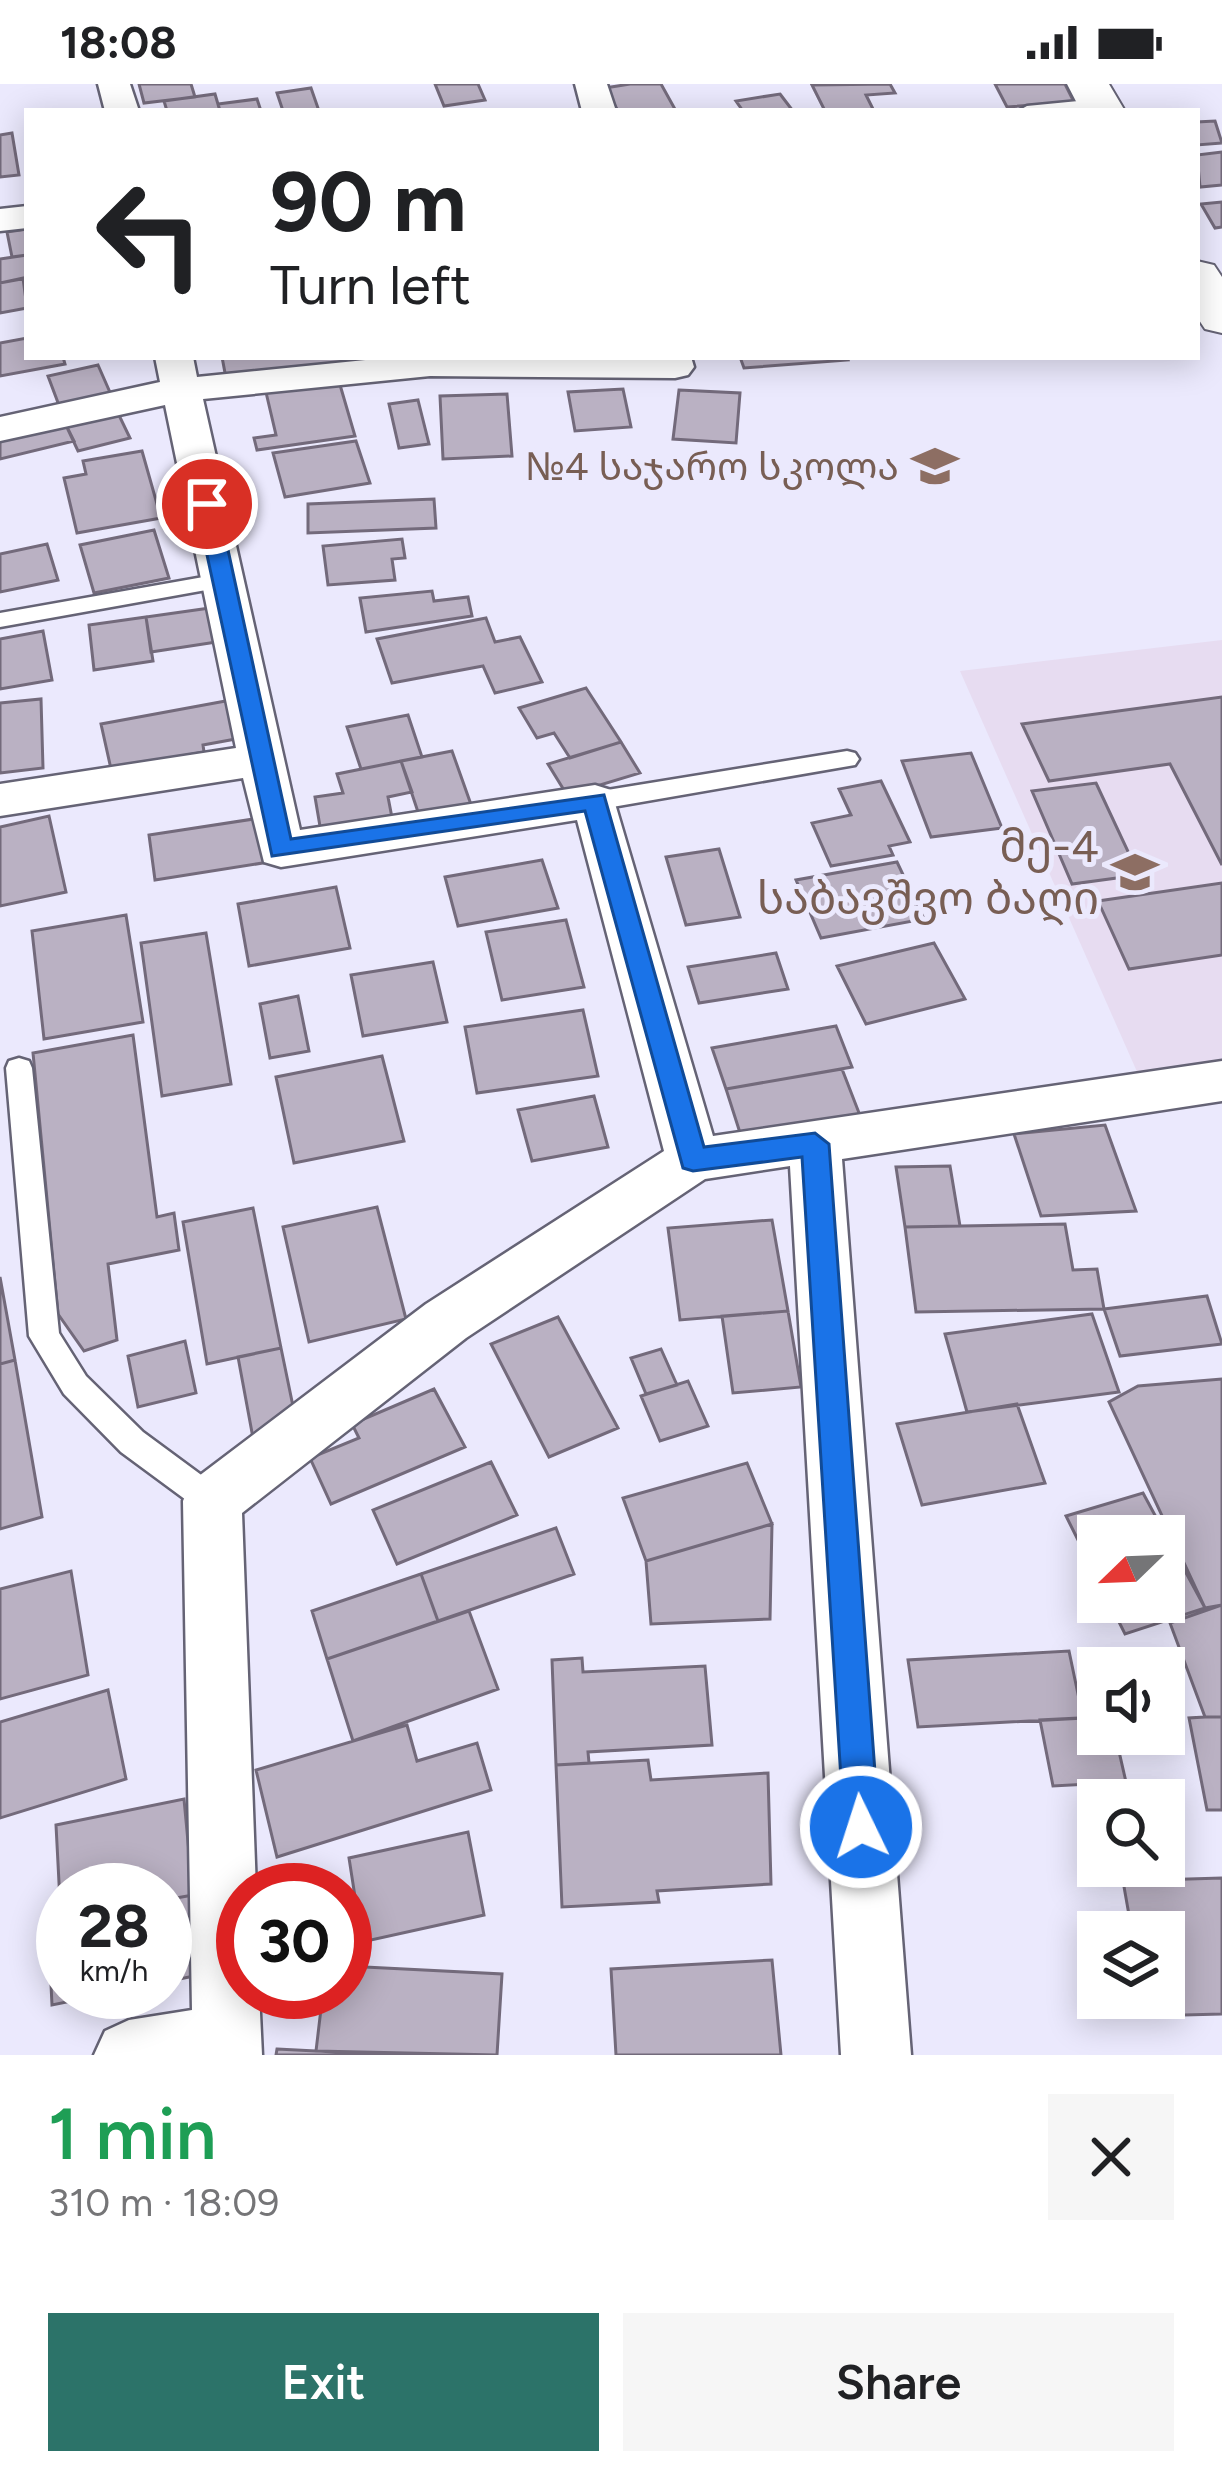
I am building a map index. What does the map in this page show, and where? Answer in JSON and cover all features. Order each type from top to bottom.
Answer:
[{"type":"street","points":[[1200,280],[1222,320]]},
{"type":"street","points":[[0,429],[177,374],[430,364],[675,367],[673,360]]},
{"type":"street","points":[[177,374],[226,580],[281,850],[595,801],[693,1160]]},
{"type":"street","points":[[0,800],[259,760]]},
{"type":"street","points":[[129,2055],[226,2047],[212,1501],[446,1321],[693,1160],[1219,1092]]},
{"type":"street","points":[[815,1144],[876,2055]]},
{"type":"lane","points":[[1047,108],[1097,100]]},
{"type":"lane","points":[[0,620],[226,580]]},
{"type":"lane","points":[[595,801],[847,759]]},
{"type":"lane","points":[[19,1067],[44,1336],[75,1385],[103,1414],[212,1501]]},
{"type":"shaded area","name":"მე-4 საბავშვო ბაღი","points":[[1222,640],[1222,1073],[1142,1083],[960,671]]},
{"type":"building","points":[[139,84],[191,84],[195,97],[144,103]]},
{"type":"building","points":[[435,84],[478,84],[485,100],[444,106]]},
{"type":"building","points":[[661,84],[674,108],[616,108],[605,88]]},
{"type":"building","points":[[890,84],[895,93],[866,95],[872,108],[824,108],[812,85]]},
{"type":"building","points":[[995,84],[1065,84],[1074,102],[1007,107]]},
{"type":"building","points":[[311,88],[318,108],[282,108],[277,93]]},
{"type":"building","points":[[215,94],[219,108],[166,108],[164,101]]},
{"type":"building","points":[[780,94],[791,108],[741,108],[736,101]]},
{"type":"building","points":[[257,99],[260,108],[219,108],[218,104]]},
{"type":"building","points":[[1215,121],[1222,143],[1200,145],[1200,122]]},
{"type":"building","points":[[12,133],[19,175],[0,177],[0,135]]},
{"type":"building","points":[[1222,152],[1222,185],[1200,187],[1200,155]]},
{"type":"building","points":[[1222,202],[1222,227],[1215,228],[1201,204]]},
{"type":"building","points":[[24,229],[24,255],[12,257],[7,232]]},
{"type":"building","points":[[24,255],[24,279],[0,283],[0,259]]},
{"type":"building","points":[[23,278],[24,309],[0,313],[0,283]]},
{"type":"building","points":[[24,339],[24,360],[64,360],[65,364],[0,376],[0,343]]},
{"type":"building","points":[[223,360],[343,360],[344,364],[226,378]]},
{"type":"building","points":[[741,360],[848,360],[744,368]]},
{"type":"building","points":[[98,365],[112,397],[60,408],[48,376]]},
{"type":"building","points":[[338,378],[355,436],[257,450],[254,438],[276,435],[265,388]]},
{"type":"building","points":[[623,389],[631,427],[575,431],[568,392]]},
{"type":"building","points":[[679,390],[740,393],[736,443],[673,439]]},
{"type":"building","points":[[507,394],[512,456],[443,459],[440,396]]},
{"type":"building","points":[[418,400],[429,444],[399,448],[389,404]]},
{"type":"building","points":[[116,409],[130,438],[78,451],[64,421]]},
{"type":"building","points":[[64,421],[74,441],[0,459],[0,436]]},
{"type":"building","points":[[356,441],[370,483],[285,497],[273,453]]},
{"type":"building","points":[[142,451],[161,518],[77,533],[64,478],[86,474],[83,461]]},
{"type":"building","points":[[434,499],[436,528],[308,533],[308,504]]},
{"type":"building","points":[[154,530],[169,578],[94,593],[80,545]]},
{"type":"building","points":[[402,539],[405,558],[392,559],[395,580],[328,585],[323,546]]},
{"type":"building","points":[[47,544],[58,580],[0,592],[0,554]]},
{"type":"building","points":[[432,591],[434,601],[468,597],[472,616],[366,632],[360,598]]},
{"type":"building","points":[[217,607],[223,641],[151,652],[146,617]]},
{"type":"building","points":[[146,617],[153,661],[94,670],[89,625]]},
{"type":"building","points":[[486,618],[495,642],[520,637],[542,682],[495,693],[483,666],[392,683],[377,639]]},
{"type":"building","points":[[43,631],[52,680],[0,689],[0,639]]},
{"type":"building","points":[[586,688],[621,742],[570,758],[554,733],[537,738],[519,708]]},
{"type":"building","points":[[1222,697],[1222,865],[1170,764],[1049,781],[1022,724]]},
{"type":"building","points":[[41,699],[43,768],[0,773],[0,703]]},
{"type":"building","points":[[231,700],[241,738],[203,745],[204,752],[111,769],[101,724]]},
{"type":"building","points":[[408,715],[422,757],[361,769],[347,727]]},
{"type":"building","points":[[621,742],[640,773],[567,795],[548,764]]},
{"type":"building","points":[[452,751],[474,813],[422,824],[401,761]]},
{"type":"building","points":[[971,753],[1002,828],[931,837],[902,761]]},
{"type":"building","points":[[401,761],[412,792],[388,797],[394,828],[322,838],[315,797],[343,793],[337,774]]},
{"type":"building","points":[[881,781],[910,842],[889,846],[893,855],[831,866],[812,823],[851,815],[839,789]]},
{"type":"building","points":[[1096,783],[1139,875],[1072,884],[1032,791]]},
{"type":"building","points":[[49,816],[66,892],[0,906],[0,827]]},
{"type":"building","points":[[260,818],[269,862],[155,880],[149,835]]},
{"type":"building","points":[[719,849],[740,917],[686,925],[666,857]]},
{"type":"building","points":[[542,860],[558,908],[458,926],[445,877]]},
{"type":"building","points":[[897,862],[924,919],[821,938],[796,880]]},
{"type":"building","points":[[1222,883],[1222,955],[1129,969],[1098,901]]},
{"type":"building","points":[[336,887],[350,948],[249,966],[238,904]]},
{"type":"building","points":[[126,915],[143,1022],[44,1039],[32,931]]},
{"type":"building","points":[[566,920],[584,987],[502,1000],[486,932]]},
{"type":"building","points":[[206,933],[231,1084],[162,1096],[141,943]]},
{"type":"building","points":[[934,943],[965,999],[866,1024],[837,966]]},
{"type":"building","points":[[776,953],[788,989],[699,1003],[688,967]]},
{"type":"building","points":[[433,962],[447,1022],[363,1036],[351,975]]},
{"type":"building","points":[[298,996],[309,1051],[270,1058],[260,1004]]},
{"type":"building","points":[[583,1010],[598,1076],[477,1093],[465,1027]]},
{"type":"building","points":[[836,1026],[852,1067],[726,1089],[712,1048]]},
{"type":"building","points":[[133,1035],[157,1217],[174,1213],[179,1250],[108,1264],[117,1340],[84,1351],[58,1314],[33,1053]]},
{"type":"building","points":[[382,1056],[404,1141],[294,1163],[276,1077]]},
{"type":"building","points":[[842,1069],[861,1118],[742,1139],[726,1089]]},
{"type":"building","points":[[594,1096],[608,1147],[532,1161],[518,1110]]},
{"type":"building","points":[[1105,1125],[1136,1211],[1041,1216],[1014,1134]]},
{"type":"building","points":[[950,1166],[960,1226],[905,1227],[896,1167]]},
{"type":"building","points":[[377,1207],[406,1319],[309,1342],[283,1227]]},
{"type":"building","points":[[253,1208],[281,1348],[207,1364],[183,1222]]},
{"type":"building","points":[[772,1220],[788,1311],[680,1320],[668,1228]]},
{"type":"building","points":[[1065,1224],[1073,1270],[1097,1269],[1104,1309],[916,1312],[905,1227]]},
{"type":"building","points":[[0,1277],[15,1360],[0,1364]]},
{"type":"building","points":[[1207,1296],[1222,1344],[1120,1356],[1104,1309]]},
{"type":"building","points":[[788,1311],[801,1387],[733,1393],[722,1316]]},
{"type":"building","points":[[1092,1314],[1119,1392],[967,1412],[945,1334]]},
{"type":"building","points":[[558,1317],[618,1428],[549,1457],[491,1344]]},
{"type":"building","points":[[185,1341],[196,1393],[138,1407],[128,1356]]},
{"type":"building","points":[[281,1348],[295,1416],[253,1438],[238,1357]]},
{"type":"building","points":[[661,1349],[677,1385],[646,1394],[631,1358]]},
{"type":"building","points":[[15,1360],[42,1517],[0,1529],[0,1364]]},
{"type":"building","points":[[1222,1379],[1222,1605],[1205,1608],[1185,1565],[1185,1515],[1162,1515],[1109,1402],[1138,1386]]},
{"type":"building","points":[[688,1381],[708,1426],[660,1441],[641,1396]]},
{"type":"building","points":[[434,1389],[465,1447],[331,1504],[310,1458],[359,1438],[352,1424]]},
{"type":"building","points":[[1017,1404],[1045,1483],[922,1505],[897,1424]]},
{"type":"building","points":[[491,1462],[517,1515],[397,1564],[373,1510]]},
{"type":"building","points":[[747,1463],[772,1524],[646,1561],[623,1498]]},
{"type":"building","points":[[1143,1493],[1155,1515],[1077,1515],[1077,1538],[1066,1516]]},
{"type":"building","points":[[772,1524],[770,1619],[651,1624],[646,1561]]},
{"type":"building","points":[[556,1528],[574,1574],[438,1621],[421,1574]]},
{"type":"building","points":[[71,1571],[88,1675],[0,1699],[0,1589]]},
{"type":"building","points":[[1185,1571],[1205,1608],[1185,1614]]},
{"type":"building","points":[[421,1574],[438,1621],[327,1659],[312,1611]]},
{"type":"building","points":[[1222,1605],[1222,1717],[1205,1717],[1185,1663],[1185,1647],[1179,1647],[1170,1623],[1185,1623],[1185,1618]]},
{"type":"building","points":[[469,1611],[498,1689],[353,1741],[327,1659]]},
{"type":"building","points":[[1120,1623],[1159,1623],[1125,1634]]},
{"type":"building","points":[[1069,1651],[1077,1718],[918,1727],[908,1660]]},
{"type":"building","points":[[582,1658],[583,1672],[705,1666],[712,1745],[588,1752],[589,1763],[556,1765],[552,1660]]},
{"type":"building","points":[[108,1690],[126,1779],[0,1818],[0,1722]]},
{"type":"building","points":[[1222,1717],[1222,1810],[1207,1810],[1189,1718]]},
{"type":"building","points":[[1077,1718],[1077,1755],[1120,1755],[1125,1779],[1077,1779],[1077,1785],[1053,1786],[1040,1720]]},
{"type":"building","points":[[407,1725],[417,1761],[477,1743],[491,1790],[277,1857],[256,1770]]},
{"type":"building","points":[[648,1760],[651,1780],[768,1773],[771,1884],[657,1891],[659,1902],[562,1907],[556,1765]]},
{"type":"building","points":[[184,1799],[190,1863],[58,1863],[56,1825]]},
{"type":"building","points":[[468,1832],[484,1915],[372,1940],[372,1863],[350,1863],[349,1858]]},
{"type":"building","points":[[1222,1878],[1222,2014],[1185,2015],[1185,1911],[1128,1911],[1124,1887],[1185,1887],[1185,1879]]},
{"type":"building","points":[[192,1895],[199,1975],[192,1976]]},
{"type":"building","points":[[772,1960],[781,2055],[616,2055],[611,1969]]},
{"type":"building","points":[[372,1967],[502,1974],[497,2055],[316,2051],[320,2019],[372,2019]]},
{"type":"building","points":[[277,2049],[316,2051],[395,2055],[276,2055]]},
{"type":"place","name":"№4 საჯარო სკოლა","points":[[935,466]]},
{"type":"place","name":"მე-4 საბავშვო ბაღი","points":[[1135,872]]},
{"type":"route","points":[[207,504],[281,850],[595,801],[693,1160],[815,1144],[861,1827]]}]
